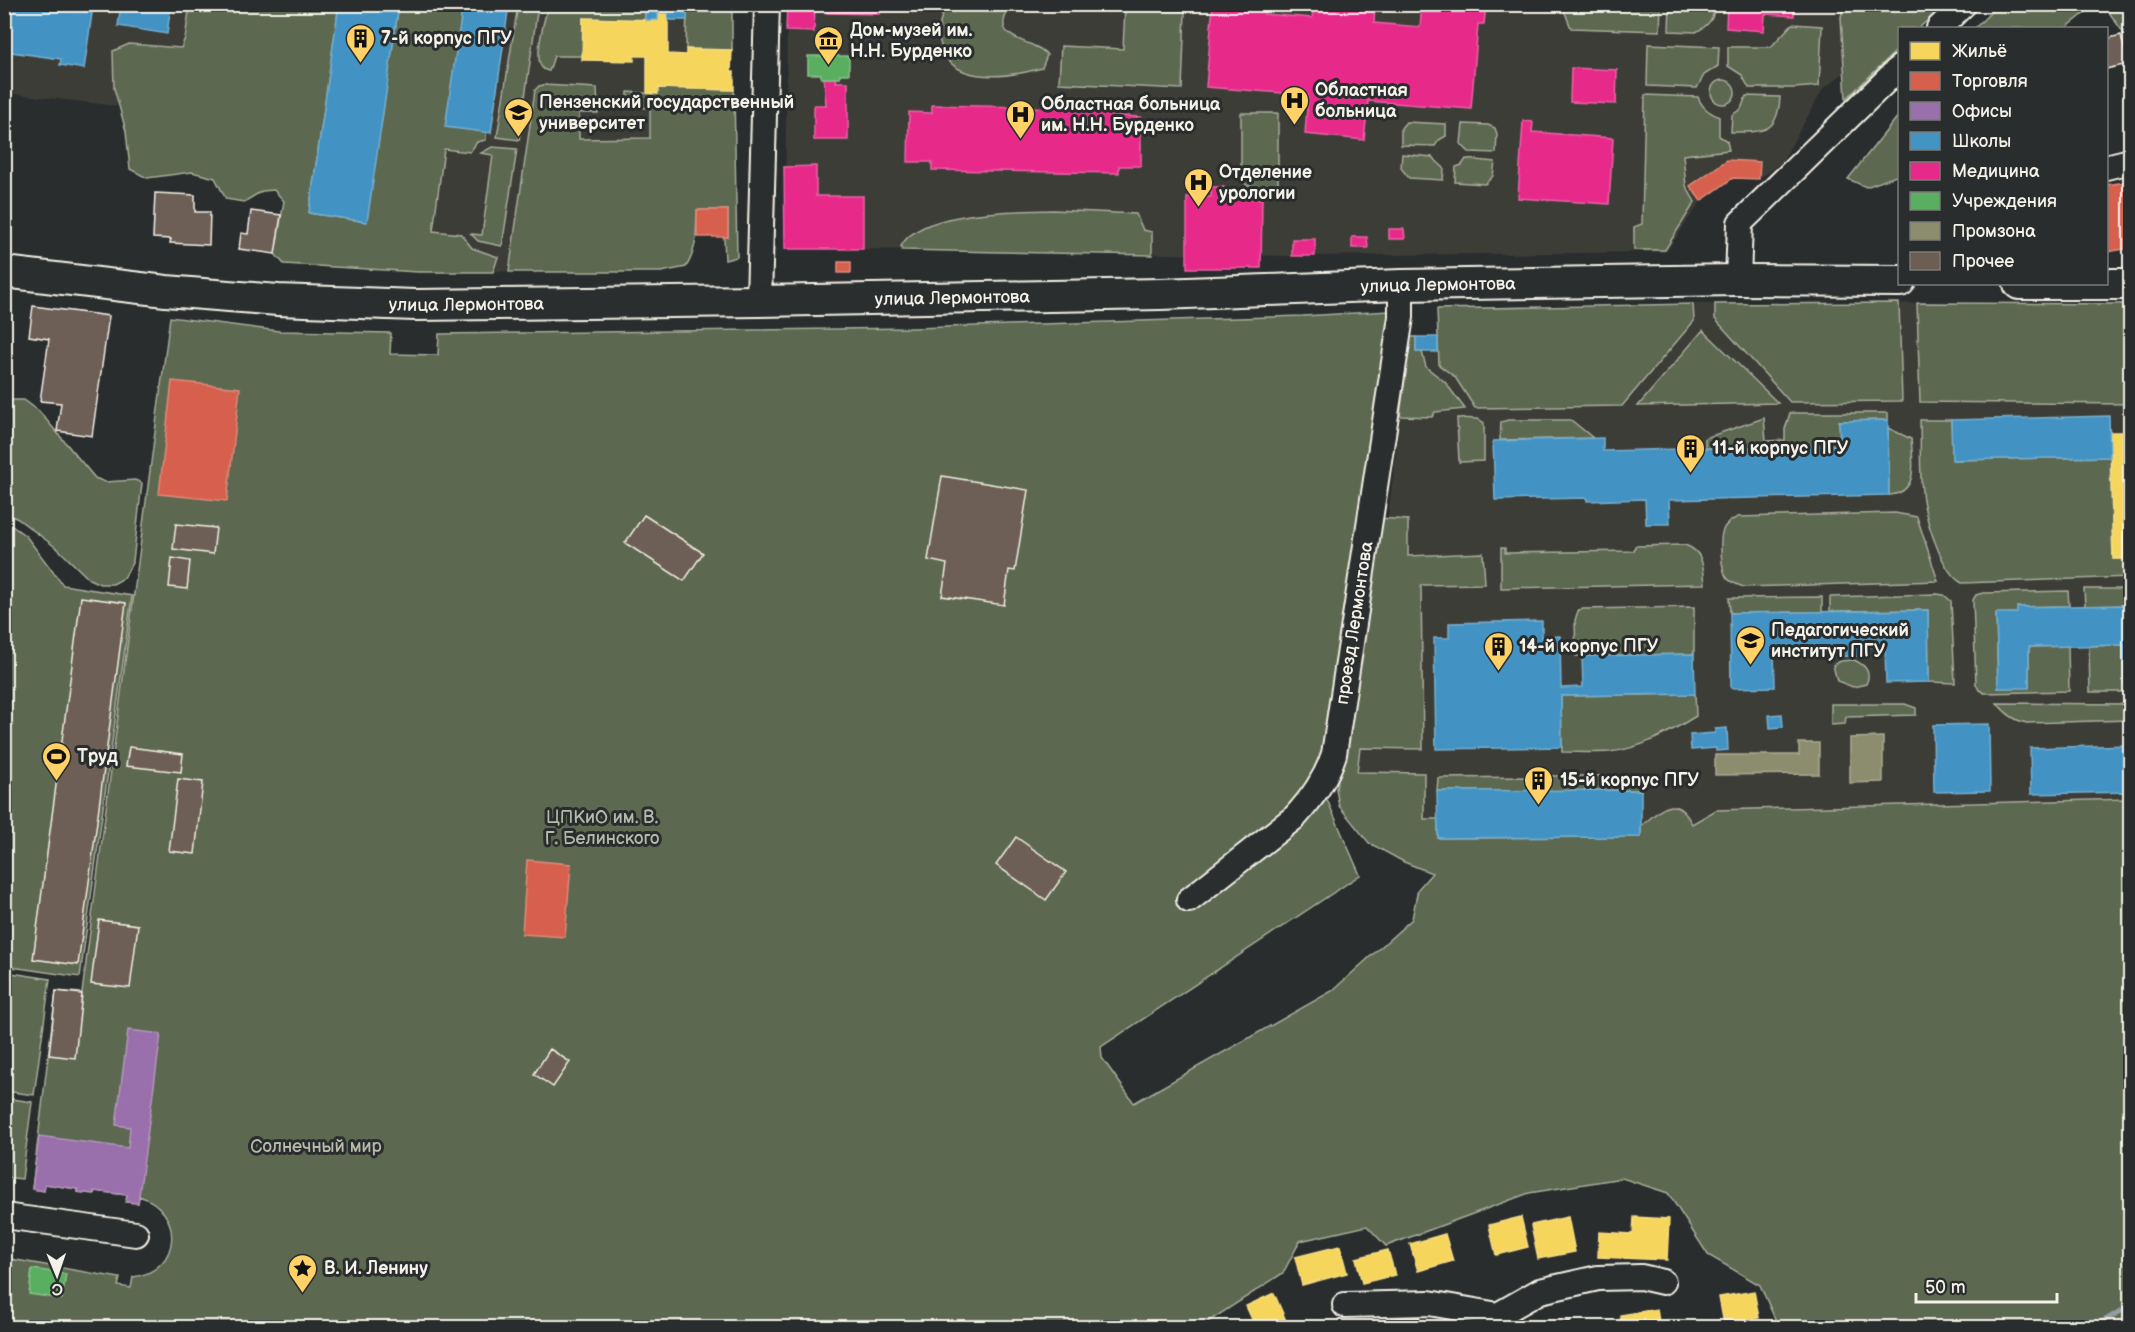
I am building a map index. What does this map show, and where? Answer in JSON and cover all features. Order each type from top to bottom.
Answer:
[{"type":"main road","name":"улица Лермонтова","points":[[4,272],[166,291],[278,300],[414,305],[1161,294],[1401,285],[1738,280],[1898,281]]},
{"type":"main road","points":[[2108,284],[2130,284]]},
{"type":"street","points":[[759,301],[767,4]]},
{"type":"street","points":[[1940,27],[1964,4]]},
{"type":"street","points":[[1738,280],[1740,223],[1898,68]]},
{"type":"street","points":[[2108,166],[2130,161]]},
{"type":"street","name":"проезд Лермонтова","points":[[1189,900],[1295,817],[1307,804],[1330,767],[1361,585],[1401,317],[1401,285]]},
{"type":"street","points":[[4,1216],[136,1234]]},
{"type":"street","points":[[1345,1305],[1429,1303],[1499,1321],[1540,1291],[1598,1278],[1641,1278],[1664,1282]]},
{"type":"shaded area","name":"Пензенский государственный университет","points":[[5,5],[732,5],[731,71],[734,72],[734,90],[569,271],[418,272],[284,264],[309,82],[135,108],[5,93]]},
{"type":"shaded area","name":"Областная больница","points":[[787,5],[1921,5],[1859,61],[1823,89],[1782,162],[1759,179],[1733,178],[1701,201],[1666,252],[1292,256],[785,249]]},
{"type":"shaded area","name":"Педагогический институт ПГУ","points":[[1746,303],[2130,304],[2130,799],[1716,810],[1640,855],[1440,866],[1354,796],[1410,337],[1438,337],[1437,309]]},
{"type":"green space","points":[[1844,4],[1944,5],[1920,27],[1898,27],[1898,49],[1846,99],[1841,17]]},
{"type":"green space","points":[[1998,4],[2095,5],[2067,27],[1976,27]]},
{"type":"green space","points":[[190,5],[339,5],[309,213],[366,222],[399,5],[463,5],[446,126],[486,132],[486,140],[477,142],[470,152],[444,149],[433,231],[461,234],[472,248],[498,257],[493,272],[418,272],[284,264],[275,254],[284,201],[274,190],[262,191],[244,202],[226,199],[215,178],[192,172],[147,178],[130,169],[126,131],[114,88],[113,51],[129,44],[181,48],[185,38]]},
{"type":"green space","points":[[518,5],[538,5],[519,140],[497,137]]},
{"type":"green space","points":[[550,5],[645,5],[645,20],[583,18],[583,56],[554,56],[549,71],[542,67],[539,54],[543,26]]},
{"type":"green space","points":[[687,5],[732,5],[732,50],[686,49]]},
{"type":"green space","points":[[944,5],[1012,5],[1005,17],[1004,26],[1008,33],[1041,49],[1047,55],[1042,68],[994,76],[963,71],[950,63],[942,50],[939,32]]},
{"type":"green space","points":[[1562,5],[1661,5],[1660,31],[1571,28]]},
{"type":"green space","points":[[1670,5],[1713,5],[1714,10],[1712,18],[1696,32],[1669,31]]},
{"type":"green space","points":[[2104,5],[2130,5],[2130,49],[2125,35]]},
{"type":"green space","points":[[1125,8],[1185,11],[1182,89],[1059,83],[1061,46],[1123,49]]},
{"type":"green space","points":[[1792,24],[1822,26],[1819,86],[1749,88],[1742,75],[1728,66],[1728,47],[1771,47]]},
{"type":"green space","points":[[1648,44],[1719,47],[1718,66],[1704,75],[1697,88],[1647,86]]},
{"type":"green space","points":[[1723,80],[1731,84],[1735,92],[1731,100],[1723,104],[1715,100],[1711,92],[1715,84]]},
{"type":"green space","points":[[544,85],[597,88],[598,113],[579,113],[579,139],[650,138],[650,108],[628,107],[628,92],[657,94],[658,88],[734,90],[737,257],[725,260],[724,237],[728,237],[728,210],[697,210],[694,246],[686,267],[661,272],[509,272],[535,90]]},
{"type":"green space","points":[[1645,95],[1698,97],[1706,109],[1719,117],[1719,136],[1727,141],[1729,150],[1683,155],[1686,186],[1695,202],[1665,250],[1634,250],[1634,227],[1642,224]]},
{"type":"green space","points":[[1746,96],[1780,97],[1776,118],[1772,124],[1760,131],[1731,132],[1732,115],[1741,109]]},
{"type":"green space","points":[[1241,113],[1278,113],[1278,186],[1248,186],[1241,180]]},
{"type":"green space","points":[[1898,116],[1898,175],[1866,187],[1848,179]]},
{"type":"green space","points":[[1406,122],[1446,124],[1446,136],[1435,146],[1401,145],[1401,128]]},
{"type":"green space","points":[[1463,124],[1488,125],[1495,128],[1496,153],[1469,152],[1461,144]]},
{"type":"green space","points":[[492,147],[517,149],[502,246],[478,241],[471,234],[482,235],[493,155],[481,153]]},
{"type":"green space","points":[[1402,154],[1432,157],[1444,168],[1443,180],[1409,178],[1401,168]]},
{"type":"green space","points":[[1466,159],[1495,162],[1493,176],[1485,184],[1455,182],[1456,167],[1462,165]]},
{"type":"green space","points":[[1053,210],[1136,214],[1143,230],[1152,232],[1152,255],[902,250],[901,246],[911,234],[928,225],[948,219],[994,212]]},
{"type":"green space","points":[[1899,303],[1902,401],[1790,402],[1715,319],[1715,304]]},
{"type":"green space","points":[[1917,303],[2130,304],[2130,404],[1920,402]]},
{"type":"green space","points":[[1693,304],[1694,321],[1622,406],[1475,408],[1455,377],[1439,365],[1437,309]]},
{"type":"green space","name":"ЦПКиО им. В. Г. Белинского","points":[[1389,311],[1356,576],[1318,779],[1360,875],[1101,1047],[1102,1058],[1134,1103],[1332,991],[1412,919],[1418,889],[1432,873],[1404,862],[1369,843],[1339,806],[1336,789],[1345,745],[1379,518],[1408,520],[1408,556],[1483,553],[1485,584],[1421,585],[1423,749],[1360,748],[1357,772],[1424,773],[1424,819],[1438,819],[1438,838],[1641,837],[1641,826],[1662,809],[1674,806],[1686,814],[1692,824],[1716,810],[2130,799],[2130,1327],[1781,1327],[1760,1285],[1708,1255],[1668,1193],[1622,1178],[1529,1193],[1386,1246],[1367,1226],[1300,1241],[1283,1273],[1200,1327],[5,1327],[4,1258],[120,1278],[118,1286],[131,1288],[133,1277],[149,1272],[161,1264],[169,1252],[172,1240],[170,1226],[164,1214],[154,1203],[139,1196],[138,1203],[126,1202],[127,1195],[95,1191],[94,1194],[77,1192],[77,1189],[45,1184],[44,1191],[32,1189],[56,991],[82,993],[170,317],[279,331],[391,333],[390,354],[438,355],[439,334],[915,328],[1303,316]]},
{"type":"green space","points":[[1703,330],[1778,403],[1638,406]]},
{"type":"green space","points":[[1410,337],[1416,337],[1416,352],[1422,352],[1426,367],[1445,382],[1465,409],[1435,412],[1432,417],[1400,416]]},
{"type":"green space","points":[[13,400],[24,400],[39,411],[95,478],[105,482],[135,480],[142,483],[133,561],[124,578],[113,584],[100,584],[89,579],[58,549],[18,519],[5,513],[5,404]]},
{"type":"green space","points":[[1790,413],[1888,413],[1888,420],[1839,421],[1840,445],[1705,448],[1705,438],[1764,418],[1766,441],[1785,440],[1785,429]]},
{"type":"green space","points":[[1457,418],[1478,419],[1484,423],[1484,461],[1459,462]]},
{"type":"green space","points":[[1571,420],[1593,438],[1500,440],[1501,422]]},
{"type":"green space","points":[[1920,420],[1951,420],[1953,460],[2110,457],[2113,559],[2130,559],[2130,577],[1962,583],[1948,569],[1936,546],[1925,509],[1921,480]]},
{"type":"green space","points":[[1888,428],[1911,439],[1913,466],[1910,482],[1905,489],[1889,495]]},
{"type":"green space","points":[[1895,513],[1917,517],[1938,581],[1744,587],[1730,581],[1725,574],[1721,554],[1722,534],[1727,524],[1738,517]]},
{"type":"green space","name":"Труд","points":[[5,521],[26,536],[63,585],[132,596],[80,977],[5,966]]},
{"type":"green space","points":[[1685,545],[1699,556],[1703,566],[1705,584],[1501,588],[1501,548],[1505,548],[1505,553],[1634,551],[1635,546]]},
{"type":"green space","points":[[2084,589],[2130,589],[2130,605],[2085,606]]},
{"type":"green space","points":[[2068,591],[2069,606],[2018,607],[2017,613],[1996,614],[1998,688],[2029,687],[2029,647],[2068,646],[2069,691],[1984,693],[1979,690],[1976,684],[1973,600],[1976,595]]},
{"type":"green space","points":[[1944,595],[1951,601],[1955,683],[1929,682],[1928,610],[1830,611],[1830,597]]},
{"type":"green space","points":[[1822,597],[1822,612],[1730,613],[1729,598]]},
{"type":"green space","points":[[1694,607],[1694,654],[1576,656],[1575,620],[1578,611],[1583,609]]},
{"type":"green space","points":[[2124,645],[2124,683],[2130,684],[2130,692],[2090,692],[2089,646]]},
{"type":"green space","points":[[1854,660],[1868,672],[1866,684],[1853,687],[1837,681],[1833,665],[1841,661]]},
{"type":"green space","points":[[1695,694],[1696,716],[1655,739],[1609,752],[1562,752],[1561,696]]},
{"type":"green space","points":[[1997,703],[2130,704],[2130,720],[2027,723],[2010,716]]},
{"type":"green space","points":[[1831,704],[1905,704],[1916,708],[1916,715],[1846,717],[1845,724],[1831,725]]},
{"type":"green space","points":[[1544,776],[1636,776],[1641,790],[1543,791]]},
{"type":"green space","points":[[1532,777],[1533,791],[1437,791],[1438,778]]},
{"type":"green space","points":[[5,972],[50,979],[34,1095],[5,1091]]},
{"type":"green space","points":[[5,1098],[32,1102],[22,1179],[5,1177]]},
{"type":"building: Жильё","points":[[658,13],[668,13],[668,54],[686,55],[686,49],[732,50],[731,72],[734,72],[734,90],[658,88],[658,94],[647,93],[647,56],[634,56],[634,61],[582,60],[583,18],[658,20]]},
{"type":"building: Жильё","points":[[2110,432],[2130,432],[2130,559],[2113,559]]},
{"type":"building: Жильё","points":[[1521,1217],[1528,1247],[1496,1255],[1489,1225]]},
{"type":"building: Жильё","points":[[1568,1217],[1575,1252],[1538,1259],[1531,1225]]},
{"type":"building: Жильё","points":[[1634,1217],[1669,1219],[1667,1260],[1598,1257],[1599,1232],[1633,1234]]},
{"type":"building: Жильё","points":[[1445,1234],[1453,1261],[1418,1271],[1410,1244]]},
{"type":"building: Жильё","points":[[1340,1246],[1347,1273],[1302,1285],[1295,1257]]},
{"type":"building: Жильё","points":[[1388,1250],[1395,1275],[1362,1283],[1356,1258]]},
{"type":"building: Жильё","points":[[1754,1291],[1759,1318],[1724,1324],[1719,1297]]},
{"type":"building: Жильё","points":[[1274,1293],[1287,1323],[1276,1328],[1256,1328],[1246,1306]]},
{"type":"building: Жильё","points":[[1657,1309],[1660,1328],[1622,1328],[1620,1315]]},
{"type":"building: Жильё","points":[[1419,1314],[1421,1328],[1387,1328],[1386,1320]]},
{"type":"building: Жильё","points":[[1570,1321],[1571,1328],[1533,1328]]},
{"type":"building: Торговля","points":[[1727,160],[1760,162],[1759,179],[1733,178],[1701,201],[1690,186]]},
{"type":"building: Торговля","points":[[2130,172],[2130,248],[2108,252],[2108,185],[2126,182],[2125,173]]},
{"type":"building: Торговля","points":[[697,210],[728,210],[728,237],[697,237]]},
{"type":"building: Торговля","points":[[838,262],[851,262],[851,273],[838,273]]},
{"type":"building: Торговля","points":[[172,381],[240,388],[227,501],[159,494]]},
{"type":"building: Торговля","points":[[527,860],[571,864],[565,937],[522,934]]},
{"type":"building: Офисы","points":[[128,1030],[161,1034],[138,1203],[126,1202],[127,1195],[94,1191],[94,1194],[77,1192],[78,1189],[45,1184],[44,1191],[32,1189],[39,1136],[128,1148],[130,1127],[116,1125]]},
{"type":"building: Школы","points":[[4,4],[69,4],[68,9],[92,13],[84,69],[60,65],[61,59],[4,51]]},
{"type":"building: Школы","points":[[121,4],[171,4],[167,34],[118,26]]},
{"type":"building: Школы","name":"7-й корпус ПГУ","points":[[339,4],[399,4],[367,222],[309,213]]},
{"type":"building: Школы","name":"7-й корпус ПГУ","points":[[463,4],[509,4],[491,133],[445,127]]},
{"type":"building: Школы","points":[[645,4],[687,4],[687,20],[668,20],[668,13],[658,13],[658,20],[645,20]]},
{"type":"building: Школы","points":[[1416,337],[1438,337],[1438,352],[1416,352]]},
{"type":"building: Школы","points":[[2109,416],[2110,457],[1952,460],[1951,420]]},
{"type":"building: Школы","name":"11-й корпус ПГУ","points":[[1888,420],[1889,495],[1669,500],[1670,524],[1646,524],[1645,499],[1495,500],[1493,441],[1603,438],[1603,451],[1840,445],[1839,421]]},
{"type":"building: Школы","points":[[2130,605],[2130,684],[2124,684],[2124,645],[2029,647],[2029,688],[1998,688],[1996,613],[2017,613],[2017,607]]},
{"type":"building: Школы","points":[[1928,610],[1929,682],[1886,683],[1885,646],[1869,647],[1869,656],[1791,657],[1791,649],[1774,650],[1775,687],[1731,688],[1730,613]]},
{"type":"building: Школы","name":"14-й корпус ПГУ","points":[[1542,621],[1542,637],[1560,636],[1561,688],[1583,687],[1582,656],[1694,654],[1695,694],[1561,696],[1562,747],[1436,749],[1434,638],[1449,638],[1449,623]]},
{"type":"building: Школы","points":[[1782,714],[1783,727],[1770,728],[1769,715]]},
{"type":"building: Школы","points":[[1989,724],[1990,791],[1934,792],[1933,725]]},
{"type":"building: Школы","points":[[1727,728],[1728,750],[1716,751],[1716,748],[1691,750],[1690,735],[1715,733],[1715,729]]},
{"type":"building: Школы","points":[[2129,745],[2130,792],[2031,794],[2030,748]]},
{"type":"building: Школы","name":"15-й корпус ПГУ","points":[[1641,790],[1641,837],[1438,838],[1437,791]]},
{"type":"building: Медицина","points":[[787,4],[815,4],[814,32],[786,31]]},
{"type":"building: Медицина","points":[[828,4],[881,4],[880,14],[827,13]]},
{"type":"building: Медицина","points":[[1213,4],[1265,4],[1264,14],[1312,18],[1314,4],[1375,4],[1374,23],[1420,27],[1422,4],[1486,4],[1484,24],[1478,24],[1471,109],[1368,101],[1364,140],[1305,134],[1308,95],[1206,87]]},
{"type":"building: Медицина","points":[[1727,4],[1795,4],[1794,16],[1765,14],[1764,31],[1726,28]]},
{"type":"building: Медицина","points":[[1571,68],[1617,70],[1616,104],[1570,102]]},
{"type":"building: Медицина","points":[[824,78],[837,78],[836,82],[848,82],[848,140],[814,140],[814,105],[826,105]]},
{"type":"building: Медицина","points":[[932,105],[1121,109],[1120,116],[1141,117],[1141,166],[1119,166],[1119,173],[932,170],[932,162],[908,162],[909,112],[932,113]]},
{"type":"building: Медицина","points":[[1523,121],[1533,122],[1532,132],[1613,138],[1609,204],[1518,198]]},
{"type":"building: Медицина","points":[[816,166],[816,196],[863,196],[863,249],[785,249],[784,167]]},
{"type":"building: Медицина","points":[[1211,187],[1224,187],[1224,198],[1262,199],[1261,268],[1187,268],[1187,197],[1211,197]]},
{"type":"building: Медицина","points":[[1389,229],[1404,229],[1405,239],[1389,239]]},
{"type":"building: Медицина","points":[[1352,237],[1367,237],[1368,248],[1352,248]]},
{"type":"building: Медицина","points":[[1292,239],[1315,239],[1315,256],[1292,256]]},
{"type":"building: Учреждения","points":[[808,56],[849,56],[849,74],[840,74],[840,78],[821,78],[821,74],[808,74]]},
{"type":"building: Учреждения","points":[[32,1269],[66,1274],[62,1299],[29,1294]]},
{"type":"building: Промзона","points":[[1883,737],[1883,782],[1850,783],[1850,738]]},
{"type":"building: Промзона","points":[[1799,743],[1819,743],[1819,774],[1715,775],[1715,755],[1799,755]]},
{"type":"building: Прочее","points":[[2121,35],[2128,64],[2108,69],[2108,38]]},
{"type":"building: Прочее","points":[[155,193],[195,195],[195,212],[210,212],[209,245],[170,243],[171,239],[153,238]]},
{"type":"building: Прочее","points":[[251,211],[281,215],[275,254],[239,249],[241,233],[248,234]]},
{"type":"building: Прочее","points":[[33,306],[109,316],[92,436],[57,431],[61,403],[40,401],[49,339],[29,336]]},
{"type":"building: Прочее","points":[[942,476],[1028,490],[1015,571],[1009,570],[1004,605],[942,596],[947,564],[928,560]]},
{"type":"building: Прочее","points":[[644,515],[703,553],[684,581],[625,543]]},
{"type":"building: Прочее","points":[[176,524],[216,528],[213,554],[173,549]]},
{"type":"building: Прочее","points":[[172,558],[190,561],[187,589],[169,587]]},
{"type":"building: Прочее","points":[[81,597],[126,603],[78,965],[33,959]]},
{"type":"building: Прочее","points":[[129,747],[183,754],[181,772],[126,766]]},
{"type":"building: Прочее","points":[[178,779],[203,782],[195,854],[169,851]]},
{"type":"building: Прочее","points":[[1016,837],[1066,872],[1046,900],[996,865]]},
{"type":"building: Прочее","points":[[99,920],[138,925],[130,988],[91,984]]},
{"type":"building: Прочее","points":[[56,991],[82,994],[75,1058],[49,1055]]},
{"type":"building: Прочее","points":[[550,1049],[570,1062],[553,1087],[534,1074]]},
{"type":"waterway","points":[[2091,1328],[2130,1306]]},
{"type":"place","name":"7-й корпус ПГУ","points":[[360,64]]},
{"type":"place","name":"Дом-музей им. Н.Н. Бурденко","points":[[829,66]]},
{"type":"place","name":"Областная больница","points":[[1294,126]]},
{"type":"place","name":"Пензенский государственный университет","points":[[518,138]]},
{"type":"place","name":"Областная больница им. Н.Н. Бурденко","points":[[1020,140]]},
{"type":"place","name":"Отделение урологии","points":[[1198,208]]},
{"type":"place","name":"11-й корпус ПГУ","points":[[1691,474]]},
{"type":"place","name":"Педагогический институт ПГУ","points":[[1750,666]]},
{"type":"place","name":"14-й корпус ПГУ","points":[[1498,672]]},
{"type":"place","name":"Труд","points":[[56,782]]},
{"type":"place","name":"15-й корпус ПГУ","points":[[1539,806]]},
{"type":"place","name":"В. И. Ленину","points":[[303,1294]]},
{"type":"park label","name":"Солнечный мир","points":[[316,1146]]}]
